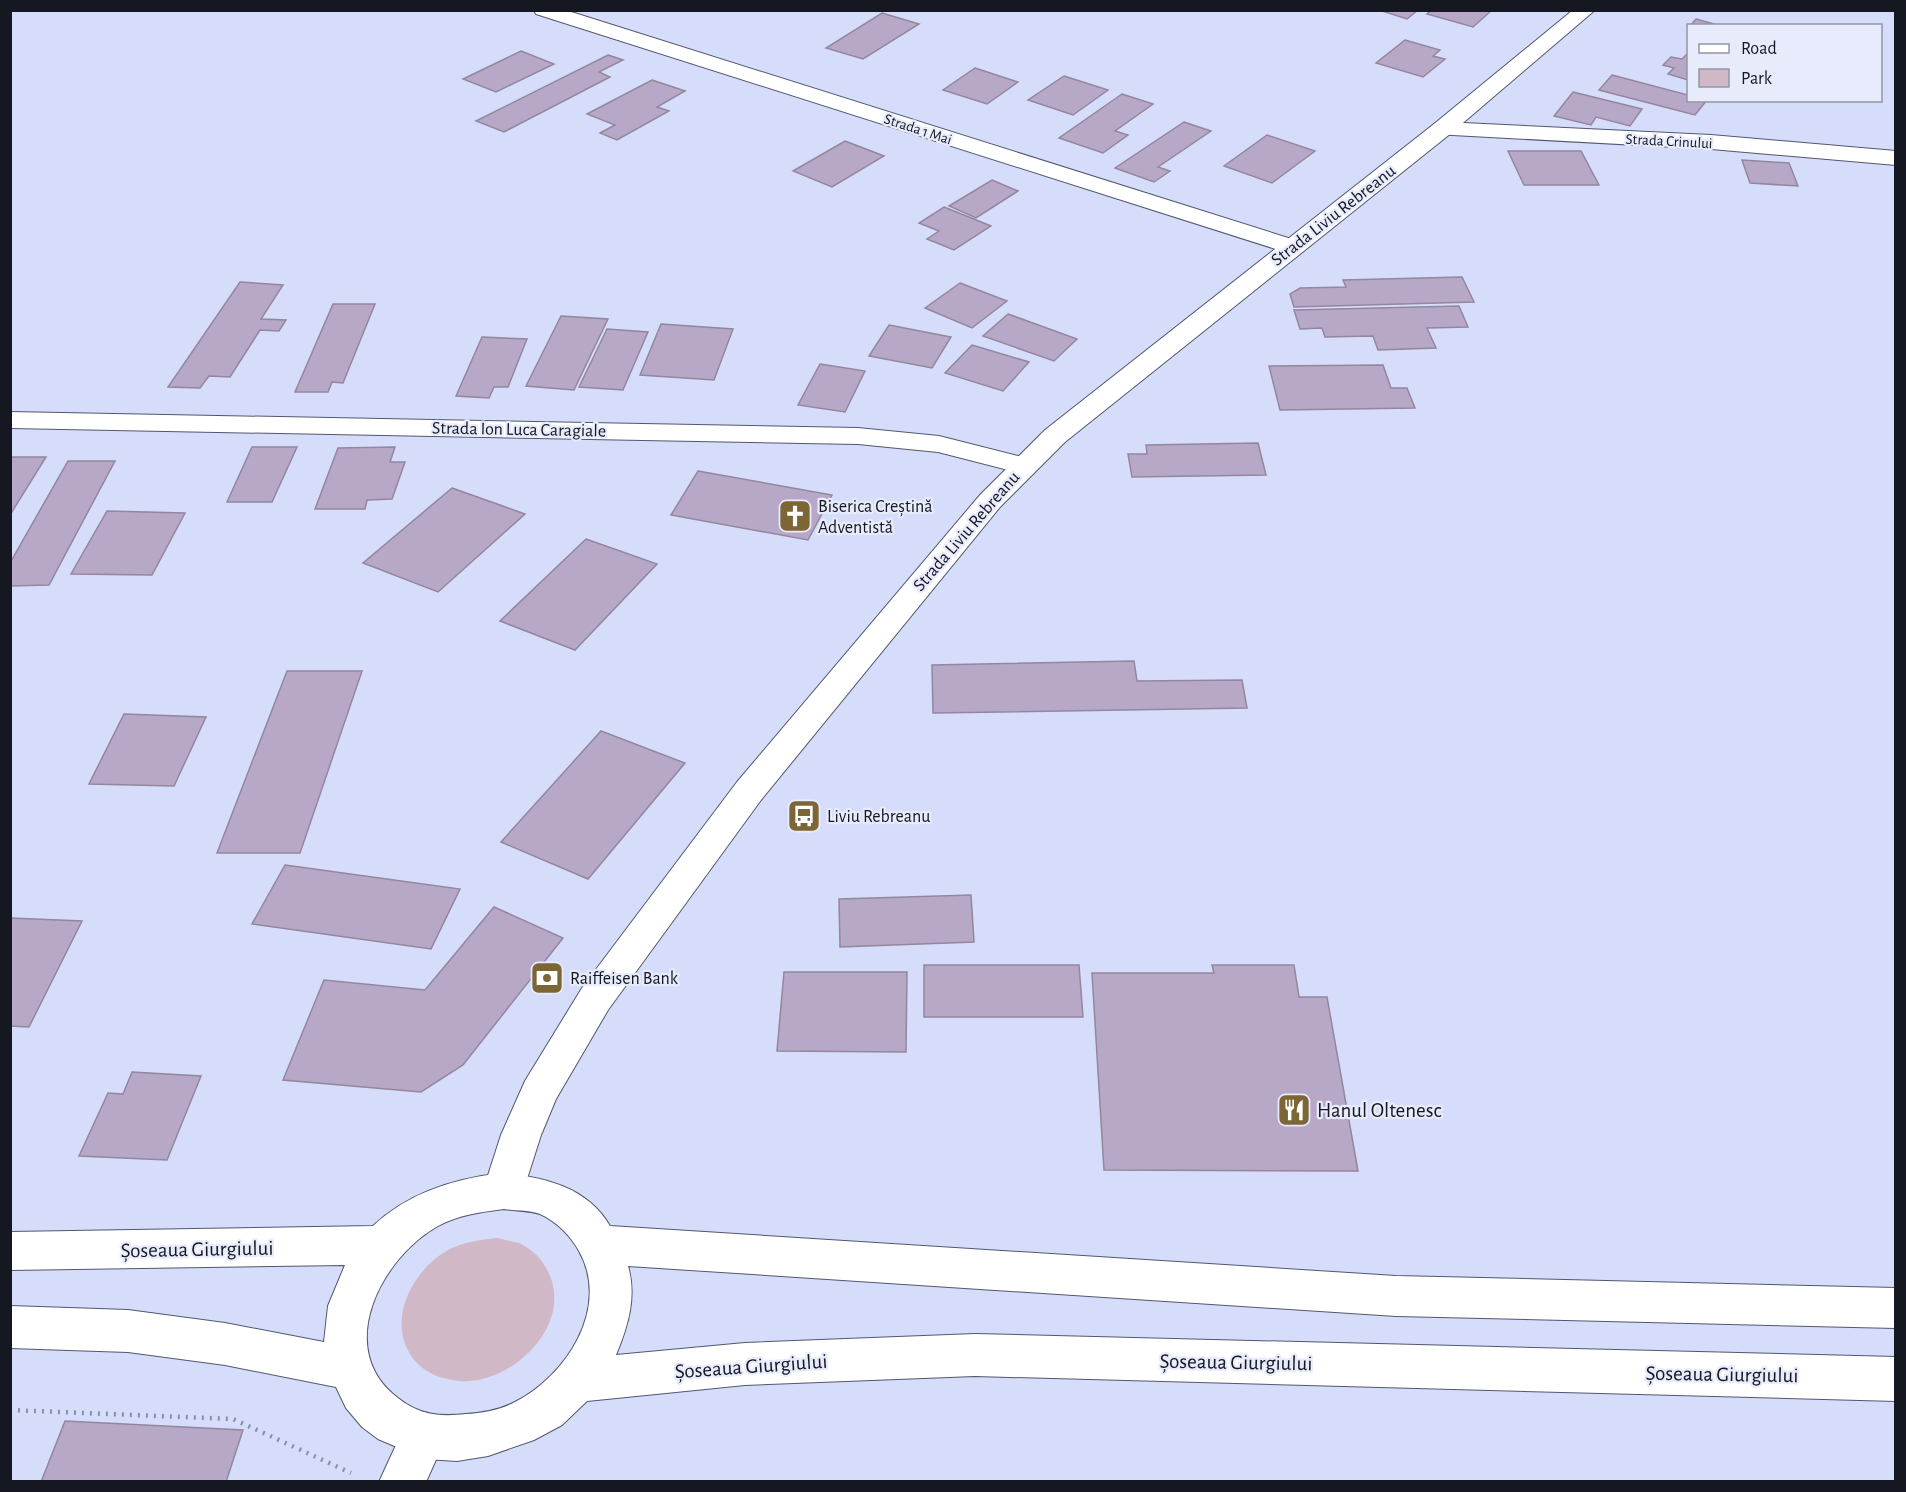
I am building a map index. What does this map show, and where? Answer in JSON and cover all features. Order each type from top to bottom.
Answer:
[{"type":"main road","name":"Strada 1 Mai","points":[[543,10],[1293,247]]},
{"type":"main road","name":"Strada Liviu Rebreanu","points":[[504,1191],[521,1135],[539,1093],[567,1041],[595,999],[749,791],[990,501],[1055,436],[1442,129],[1586,10]]},
{"type":"main road","name":"Strada Crinului","points":[[1442,129],[1723,143],[1896,158]]},
{"type":"main road","name":"Strada Ion Luca Caragiale","points":[[10,420],[858,436],[939,444],[1024,466]]},
{"type":"main road","points":[[504,1191],[544,1197],[578,1215],[601,1245],[611,1277],[610,1311],[599,1346],[578,1380],[546,1408],[507,1429],[464,1439],[424,1435],[390,1422],[364,1398],[349,1368],[345,1337],[350,1304],[363,1273],[383,1245],[410,1221],[440,1204],[472,1194],[504,1191]]},
{"type":"main road","name":"Șoseaua Giurgiului","points":[[10,1251],[383,1245]]},
{"type":"main road","points":[[601,1245],[1396,1296],[1896,1308]]},
{"type":"main road","points":[[10,1327],[129,1331],[225,1344],[349,1368]]},
{"type":"main road","name":"Șoseaua Giurgiului","points":[[578,1380],[745,1364],[975,1355],[1896,1379]]},
{"type":"main road","points":[[381,1479],[424,1435]]},
{"type":"path","points":[[10,1410],[233,1419],[381,1479]]},
{"type":"green space","points":[[497,1238],[522,1245],[536,1254],[543,1263],[553,1284],[554,1305],[548,1325],[537,1344],[521,1360],[502,1372],[481,1379],[459,1381],[432,1374],[418,1364],[408,1350],[402,1334],[405,1302],[412,1286],[434,1260],[448,1250],[466,1243]]},
{"type":"building","points":[[1379,10],[1418,10],[1407,19]]},
{"type":"building","points":[[1432,10],[1492,10],[1473,27],[1427,14]]},
{"type":"building","points":[[882,13],[919,24],[863,59],[826,48]]},
{"type":"building","points":[[1696,19],[1714,24],[1692,24]]},
{"type":"building","points":[[1405,40],[1440,50],[1433,56],[1445,59],[1423,77],[1376,63]]},
{"type":"building","points":[[521,51],[554,64],[496,92],[463,79]]},
{"type":"building","points":[[1687,54],[1687,80],[1668,74],[1674,68],[1663,65],[1671,57],[1682,59]]},
{"type":"building","points":[[608,55],[623,60],[599,72],[610,77],[504,132],[476,121]]},
{"type":"building","points":[[975,68],[1018,82],[987,104],[943,90]]},
{"type":"building","points":[[1612,75],[1687,95],[1687,102],[1705,102],[1695,115],[1599,90]]},
{"type":"building","points":[[1064,76],[1108,90],[1073,115],[1028,100]]},
{"type":"building","points":[[652,80],[685,91],[657,107],[669,111],[617,140],[600,133],[615,125],[587,114]]},
{"type":"building","points":[[1573,92],[1642,109],[1630,126],[1596,117],[1591,125],[1554,116]]},
{"type":"building","points":[[1122,94],[1153,104],[1115,131],[1128,135],[1103,153],[1059,138]]},
{"type":"building","points":[[1184,122],[1211,131],[1158,167],[1170,171],[1154,182],[1115,168]]},
{"type":"building","points":[[1267,135],[1315,151],[1272,183],[1224,166]]},
{"type":"building","points":[[845,141],[884,156],[832,187],[793,171]]},
{"type":"building","points":[[1508,151],[1581,151],[1599,185],[1524,185]]},
{"type":"building","points":[[1742,160],[1789,163],[1798,186],[1750,183]]},
{"type":"building","points":[[992,180],[1018,191],[976,218],[949,206]]},
{"type":"building","points":[[944,207],[991,226],[954,250],[927,239],[939,231],[919,223]]},
{"type":"building","points":[[1462,277],[1474,302],[1294,307],[1290,294],[1300,288],[1346,287],[1343,280]]},
{"type":"building","points":[[240,282],[283,285],[261,319],[286,320],[279,331],[260,330],[230,377],[209,376],[200,388],[168,387]]},
{"type":"building","points":[[960,283],[1007,301],[972,328],[925,308]]},
{"type":"building","points":[[333,304],[375,304],[343,383],[332,382],[328,392],[295,392]]},
{"type":"building","points":[[1459,306],[1468,327],[1427,328],[1436,348],[1378,350],[1373,336],[1325,337],[1322,328],[1300,329],[1294,310]]},
{"type":"building","points":[[1008,314],[1077,339],[1054,361],[983,336]]},
{"type":"building","points":[[561,316],[608,319],[574,390],[526,386]]},
{"type":"building","points":[[661,324],[733,329],[714,380],[640,375]]},
{"type":"building","points":[[889,325],[951,337],[932,368],[869,356]]},
{"type":"building","points":[[607,329],[648,332],[623,390],[579,387]]},
{"type":"building","points":[[482,337],[527,339],[508,387],[494,387],[489,398],[456,396]]},
{"type":"building","points":[[972,345],[1029,362],[1003,391],[945,373]]},
{"type":"building","points":[[820,364],[865,371],[845,412],[798,405]]},
{"type":"building","points":[[1383,365],[1391,388],[1407,388],[1415,408],[1280,410],[1269,366]]},
{"type":"building","points":[[1258,443],[1266,475],[1132,477],[1128,454],[1147,454],[1146,445]]},
{"type":"building","points":[[252,447],[297,447],[272,502],[227,502]]},
{"type":"building","points":[[395,447],[390,462],[405,462],[392,499],[367,500],[365,509],[315,509],[338,448]]},
{"type":"building","points":[[10,457],[46,457],[10,515]]},
{"type":"building","points":[[68,461],[115,461],[49,585],[10,586],[10,563]]},
{"type":"building","points":[[698,471],[832,495],[808,540],[671,515]]},
{"type":"building","points":[[452,488],[525,514],[438,592],[363,563]]},
{"type":"building","points":[[107,511],[185,513],[152,575],[71,574]]},
{"type":"building","points":[[586,539],[657,564],[575,650],[500,621]]},
{"type":"building","points":[[1134,661],[1137,681],[1242,680],[1247,708],[933,713],[932,665]]},
{"type":"building","points":[[287,671],[362,671],[300,853],[217,853]]},
{"type":"building","points":[[124,714],[206,717],[174,786],[89,784]]},
{"type":"building","points":[[601,731],[685,763],[588,879],[501,842]]},
{"type":"building","points":[[285,865],[460,889],[431,949],[252,924]]},
{"type":"building","points":[[971,895],[974,942],[840,947],[839,899]]},
{"type":"building","points":[[494,907],[563,938],[463,1065],[421,1092],[283,1080],[324,980],[425,990]]},
{"type":"building","points":[[10,918],[82,921],[29,1027],[10,1026]]},
{"type":"building","points":[[924,965],[1079,965],[1083,1017],[924,1017]]},
{"type":"building","points":[[1212,965],[1294,965],[1299,997],[1327,997],[1358,1171],[1104,1170],[1092,973],[1214,973]]},
{"type":"building","points":[[784,972],[907,972],[906,1052],[777,1051]]},
{"type":"building","points":[[132,1072],[201,1076],[167,1160],[79,1156],[108,1093],[123,1094]]},
{"type":"building","points":[[65,1421],[243,1430],[226,1482],[41,1482]]},
{"type":"place","name":"Biserica Creștină Adventistă","points":[[795,516]]},
{"type":"place","name":"Liviu Rebreanu","points":[[804,816]]},
{"type":"place","name":"Raiffeisen Bank","points":[[547,978]]},
{"type":"place","name":"Hanul Oltenesc","points":[[1294,1110]]}]
